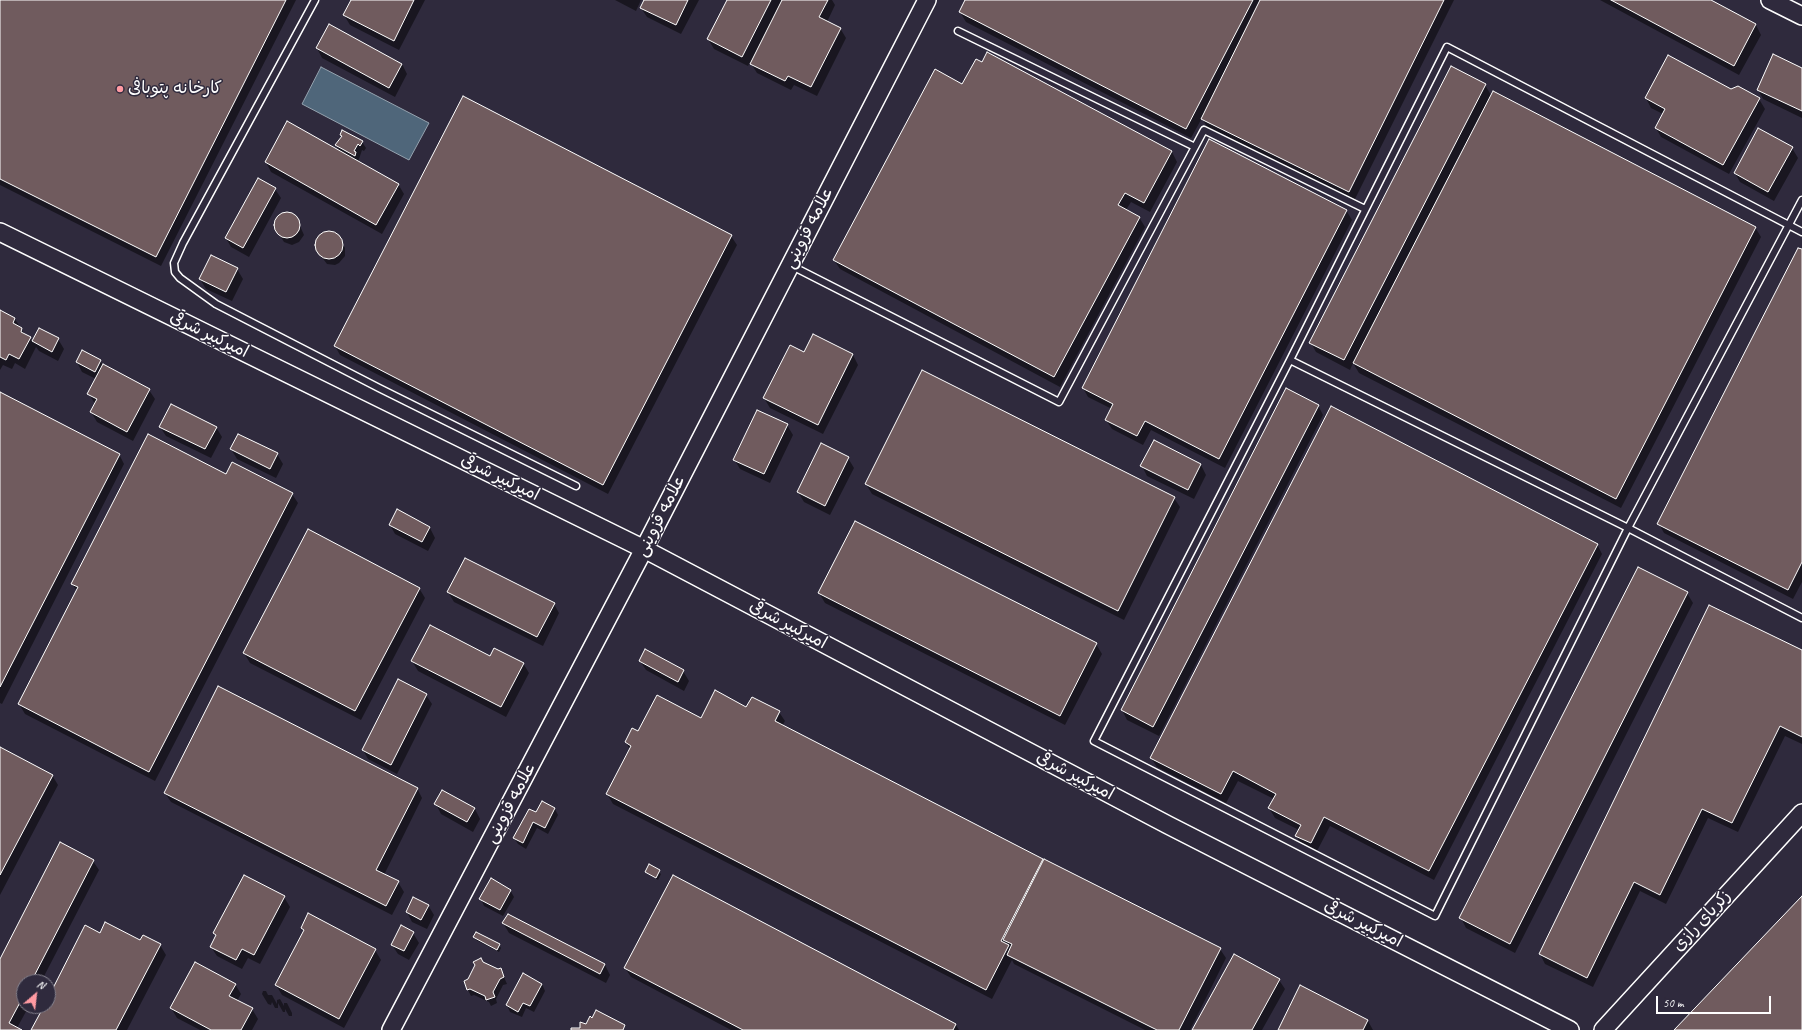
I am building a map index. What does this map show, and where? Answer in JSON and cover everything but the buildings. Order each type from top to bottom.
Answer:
[{"type":"street","name":"علامه قزوینی","points":[[391,1030],[644,549],[927,0]]},
{"type":"street","points":[[1770,0],[1802,16]]},
{"type":"street","name":"امیرکبیر شرقی","points":[[0,232],[644,549],[1168,825],[1570,1030]]},
{"type":"street","name":"زکریای رازی","points":[[1603,1030],[1802,813]]},
{"type":"lane","points":[[315,0],[182,242],[174,263],[175,272],[180,278],[216,304],[379,388],[576,486]]},
{"type":"lane","points":[[958,31],[1195,147]]},
{"type":"lane","points":[[1802,200],[1788,225],[1628,528],[1435,916],[1094,741],[1290,360],[1447,47],[1788,225],[1802,232]]},
{"type":"lane","points":[[790,265],[1059,402],[1204,130],[1365,209]]},
{"type":"lane","points":[[1290,360],[1628,528],[1802,618]]},
{"type":"water","points":[[321,67],[429,123],[409,160],[302,104]]},
{"type":"place","name":"کارخانه پتوبافی","points":[[120,89]]}]
